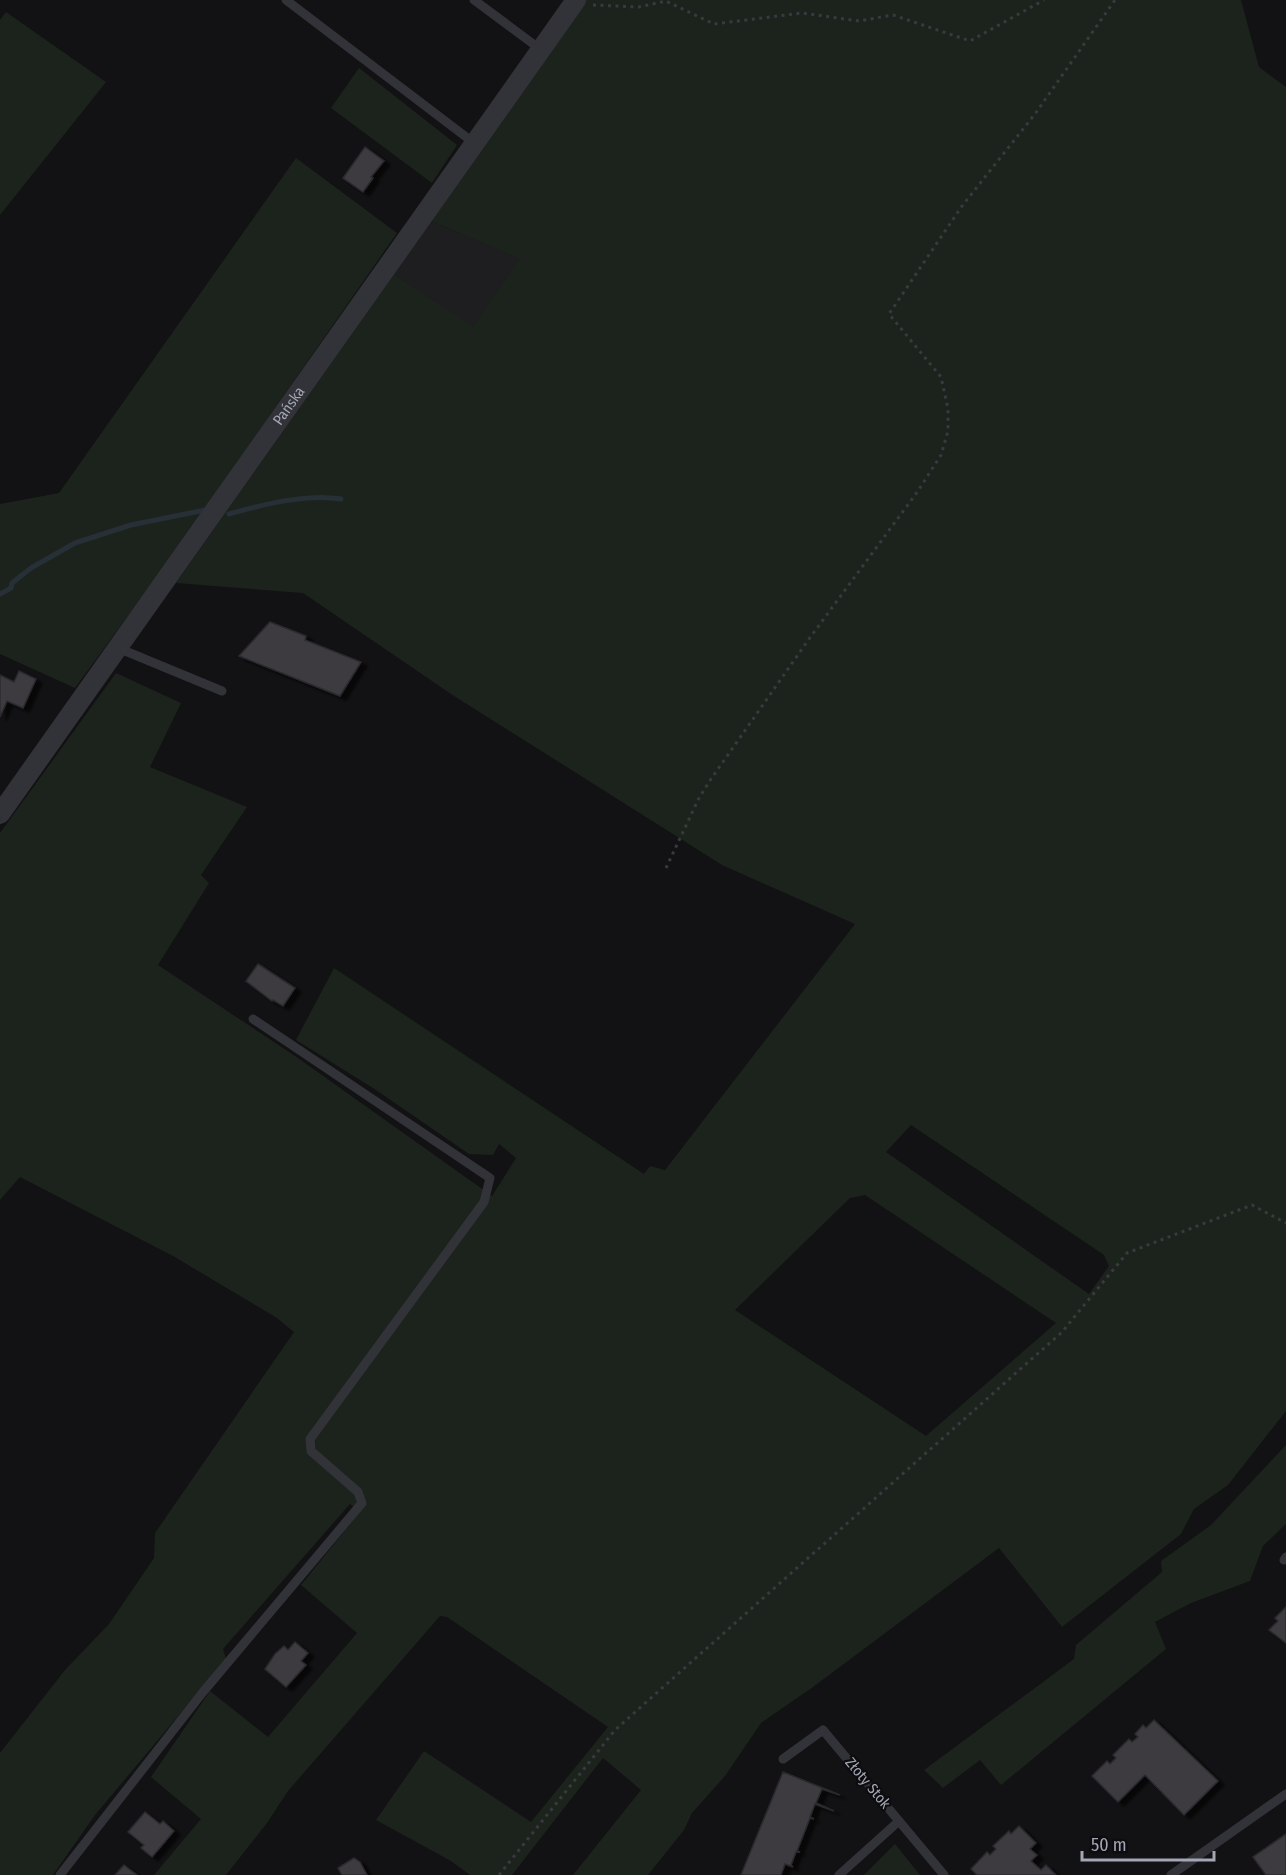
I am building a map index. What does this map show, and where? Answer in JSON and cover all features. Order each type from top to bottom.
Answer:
[{"type":"street","name":"Pańska","points":[[0,814],[575,2]]},
{"type":"lane","points":[[286,0],[474,143]]},
{"type":"lane","points":[[474,0],[540,49]]},
{"type":"lane","points":[[118,648],[222,692]]},
{"type":"lane","points":[[60,1875],[203,1692],[362,1503],[358,1492],[311,1451],[310,1439],[484,1202],[489,1178],[253,1019]]},
{"type":"lane","name":"Złoty Stok","points":[[783,1759],[823,1730],[944,1875]]},
{"type":"lane","points":[[1171,1875],[1286,1794]]},
{"type":"lane","points":[[839,1875],[899,1821]]},
{"type":"path","points":[[575,2],[639,7],[666,1],[714,24],[802,13],[859,21],[893,15],[970,41],[1044,0]]},
{"type":"path","points":[[666,868],[699,798],[711,779],[809,639],[853,583],[941,455],[948,431],[948,409],[941,377],[932,362],[889,314],[962,206],[1035,114],[1115,0]]},
{"type":"path","points":[[499,1875],[615,1730],[1062,1332],[1127,1253],[1252,1205],[1286,1223]]},
{"type":"shaded area","points":[[582,0],[1241,0],[1259,67],[1286,87],[1286,1411],[1228,1485],[1194,1509],[1181,1534],[1062,1627],[999,1548],[813,1687],[761,1723],[725,1776],[692,1813],[684,1830],[648,1875],[573,1875],[641,1790],[603,1758],[512,1875],[470,1875],[451,1861],[376,1820],[424,1751],[531,1822],[608,1727],[447,1617],[440,1616],[288,1791],[267,1823],[226,1875],[154,1875],[201,1819],[151,1777],[210,1691],[268,1737],[357,1633],[301,1585],[360,1512],[350,1504],[223,1649],[226,1659],[95,1815],[53,1875],[0,1875],[0,1753],[65,1670],[109,1624],[154,1558],[155,1533],[294,1332],[277,1318],[173,1256],[20,1177],[0,1200],[0,833],[116,673],[181,703],[150,767],[247,807],[201,875],[209,883],[158,965],[298,1058],[492,1196],[516,1158],[499,1144],[493,1155],[469,1154],[376,1090],[296,1040],[334,968],[644,1174],[650,1166],[665,1170],[855,924],[722,865],[451,694],[303,593],[176,583],[394,274],[473,327],[520,259],[431,221]],"holes":[[[911,1125],[1104,1255],[1109,1266],[1089,1294],[886,1152]],[[865,1195],[1056,1323],[926,1436],[735,1310],[850,1198]]]},
{"type":"shaded area","points":[[6,12],[106,82],[0,215],[0,20]]},
{"type":"shaded area","points":[[359,68],[457,145],[432,183],[331,108]]},
{"type":"shaded area","points":[[296,158],[397,233],[179,546],[75,688],[0,654],[0,504],[59,493]]},
{"type":"shaded area","points":[[431,221],[521,259],[473,328],[394,274]]},
{"type":"shaded area","points":[[1286,1445],[1286,1524],[1263,1546],[1250,1581],[1191,1603],[1155,1622],[1166,1649],[1001,1785],[980,1760],[943,1788],[924,1770],[1074,1659],[1076,1645],[1162,1572],[1161,1561],[1211,1525]]},
{"type":"shaded area","points":[[895,1844],[920,1875],[864,1875]]},
{"type":"building","points":[[365,147],[384,161],[363,192],[343,178]]},
{"type":"building","points":[[270,622],[306,636],[305,640],[361,662],[340,696],[239,656]]},
{"type":"building","points":[[19,671],[36,679],[23,708],[7,701],[0,717],[0,675],[14,682]]},
{"type":"building","points":[[258,964],[295,988],[283,1006],[272,1001],[246,981]]},
{"type":"building","points":[[1286,1607],[1286,1643],[1269,1630],[1278,1621],[1275,1618]]},
{"type":"building","points":[[295,1642],[308,1653],[301,1661],[306,1665],[286,1687],[265,1669],[275,1654],[284,1646],[288,1650]]},
{"type":"building","points":[[1154,1720],[1218,1781],[1184,1815],[1145,1775],[1118,1802],[1092,1776],[1107,1761],[1110,1764],[1116,1758],[1113,1755],[1129,1739],[1132,1742],[1138,1737],[1135,1734],[1143,1725],[1146,1728]]},
{"type":"building","points":[[783,1772],[840,1795],[822,1789],[816,1803],[834,1811],[815,1804],[810,1817],[814,1819],[810,1818],[797,1851],[800,1852],[796,1852],[791,1865],[793,1867],[785,1864],[781,1875],[741,1875]]},
{"type":"building","points":[[145,1812],[160,1824],[163,1821],[174,1831],[152,1857],[141,1848],[144,1845],[128,1832]]},
{"type":"building","points":[[1019,1826],[1036,1843],[1030,1849],[1037,1855],[1031,1861],[1041,1870],[1046,1865],[1056,1875],[977,1875],[971,1869],[987,1852],[990,1855],[996,1849],[993,1846],[1009,1831],[1011,1834]]},
{"type":"building","points":[[1286,1834],[1286,1875],[1266,1875],[1253,1857]]},
{"type":"building","points":[[354,1858],[360,1862],[367,1875],[342,1875],[338,1868]]},
{"type":"building","points":[[124,1865],[137,1875],[115,1875]]},
{"type":"waterway","points":[[229,514],[299,499],[341,499]]},
{"type":"waterway","points":[[0,594],[11,588],[12,583],[31,568],[75,543],[131,525],[205,510]]}]
